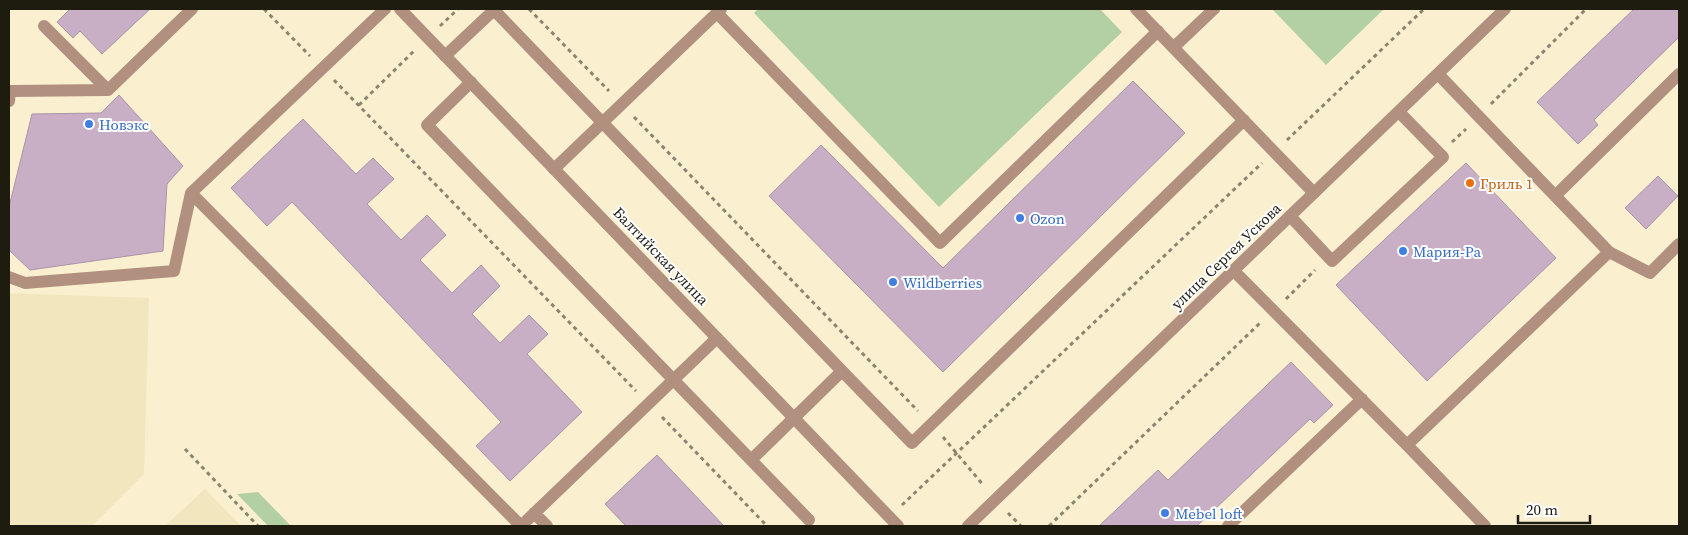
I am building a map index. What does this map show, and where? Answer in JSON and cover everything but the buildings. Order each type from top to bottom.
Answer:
[{"type":"street","points":[[9,101],[10,91],[108,90],[192,9]]},
{"type":"street","points":[[9,277],[25,283],[174,271],[191,193],[385,9]]},
{"type":"street","name":"Балтийская улица","points":[[400,9],[894,522]]},
{"type":"street","points":[[445,56],[494,9],[912,443],[1244,120]]},
{"type":"street","points":[[1136,9],[1314,193]]},
{"type":"street","points":[[1174,47],[1214,9]]},
{"type":"street","name":"улица Сергея Ускова","points":[[968,526],[1505,9]]},
{"type":"street","points":[[554,168],[719,11],[940,243],[1158,31]]},
{"type":"street","points":[[44,26],[108,90]]},
{"type":"street","points":[[1438,74],[1608,252],[1650,273],[1679,244]]},
{"type":"street","points":[[1555,196],[1679,74]]},
{"type":"street","points":[[471,82],[426,125],[809,520]]},
{"type":"street","points":[[1290,216],[1332,261],[1443,157],[1400,112]]},
{"type":"street","points":[[191,193],[521,526],[717,338]]},
{"type":"street","points":[[1407,445],[1608,252]]},
{"type":"street","points":[[1234,271],[1485,526]]},
{"type":"street","points":[[750,460],[842,371]]},
{"type":"street","points":[[1228,526],[1362,399]]},
{"type":"street","points":[[534,513],[547,526]]},
{"type":"path","points":[[264,9],[767,526]]},
{"type":"path","points":[[359,105],[458,9]]},
{"type":"path","points":[[529,9],[931,424],[957,452],[996,500]]},
{"type":"path","points":[[894,522],[957,452],[1424,9]]},
{"type":"path","points":[[1440,154],[1586,9]]},
{"type":"path","points":[[1049,526],[1328,257]]},
{"type":"path","points":[[185,449],[258,526]]},
{"type":"shaded area","points":[[9,293],[149,298],[144,474],[92,526],[9,526]]},
{"type":"shaded area","points":[[205,489],[241,526],[165,526]]},
{"type":"green space","points":[[758,9],[1100,9],[1122,32],[939,207],[754,13]]},
{"type":"green space","points":[[1272,9],[1384,9],[1326,65]]},
{"type":"green space","points":[[258,492],[291,526],[268,526],[237,494]]},
{"type":"place","name":"Новэкс","points":[[89,124]]},
{"type":"place","name":"Гриль 1","points":[[1470,183]]},
{"type":"place","name":"Ozon","points":[[1020,218]]},
{"type":"place","name":"Мария-Ра","points":[[1403,251]]},
{"type":"place","name":"Wildberries","points":[[893,282]]},
{"type":"place","name":"Mebel loft","points":[[1165,513]]}]
